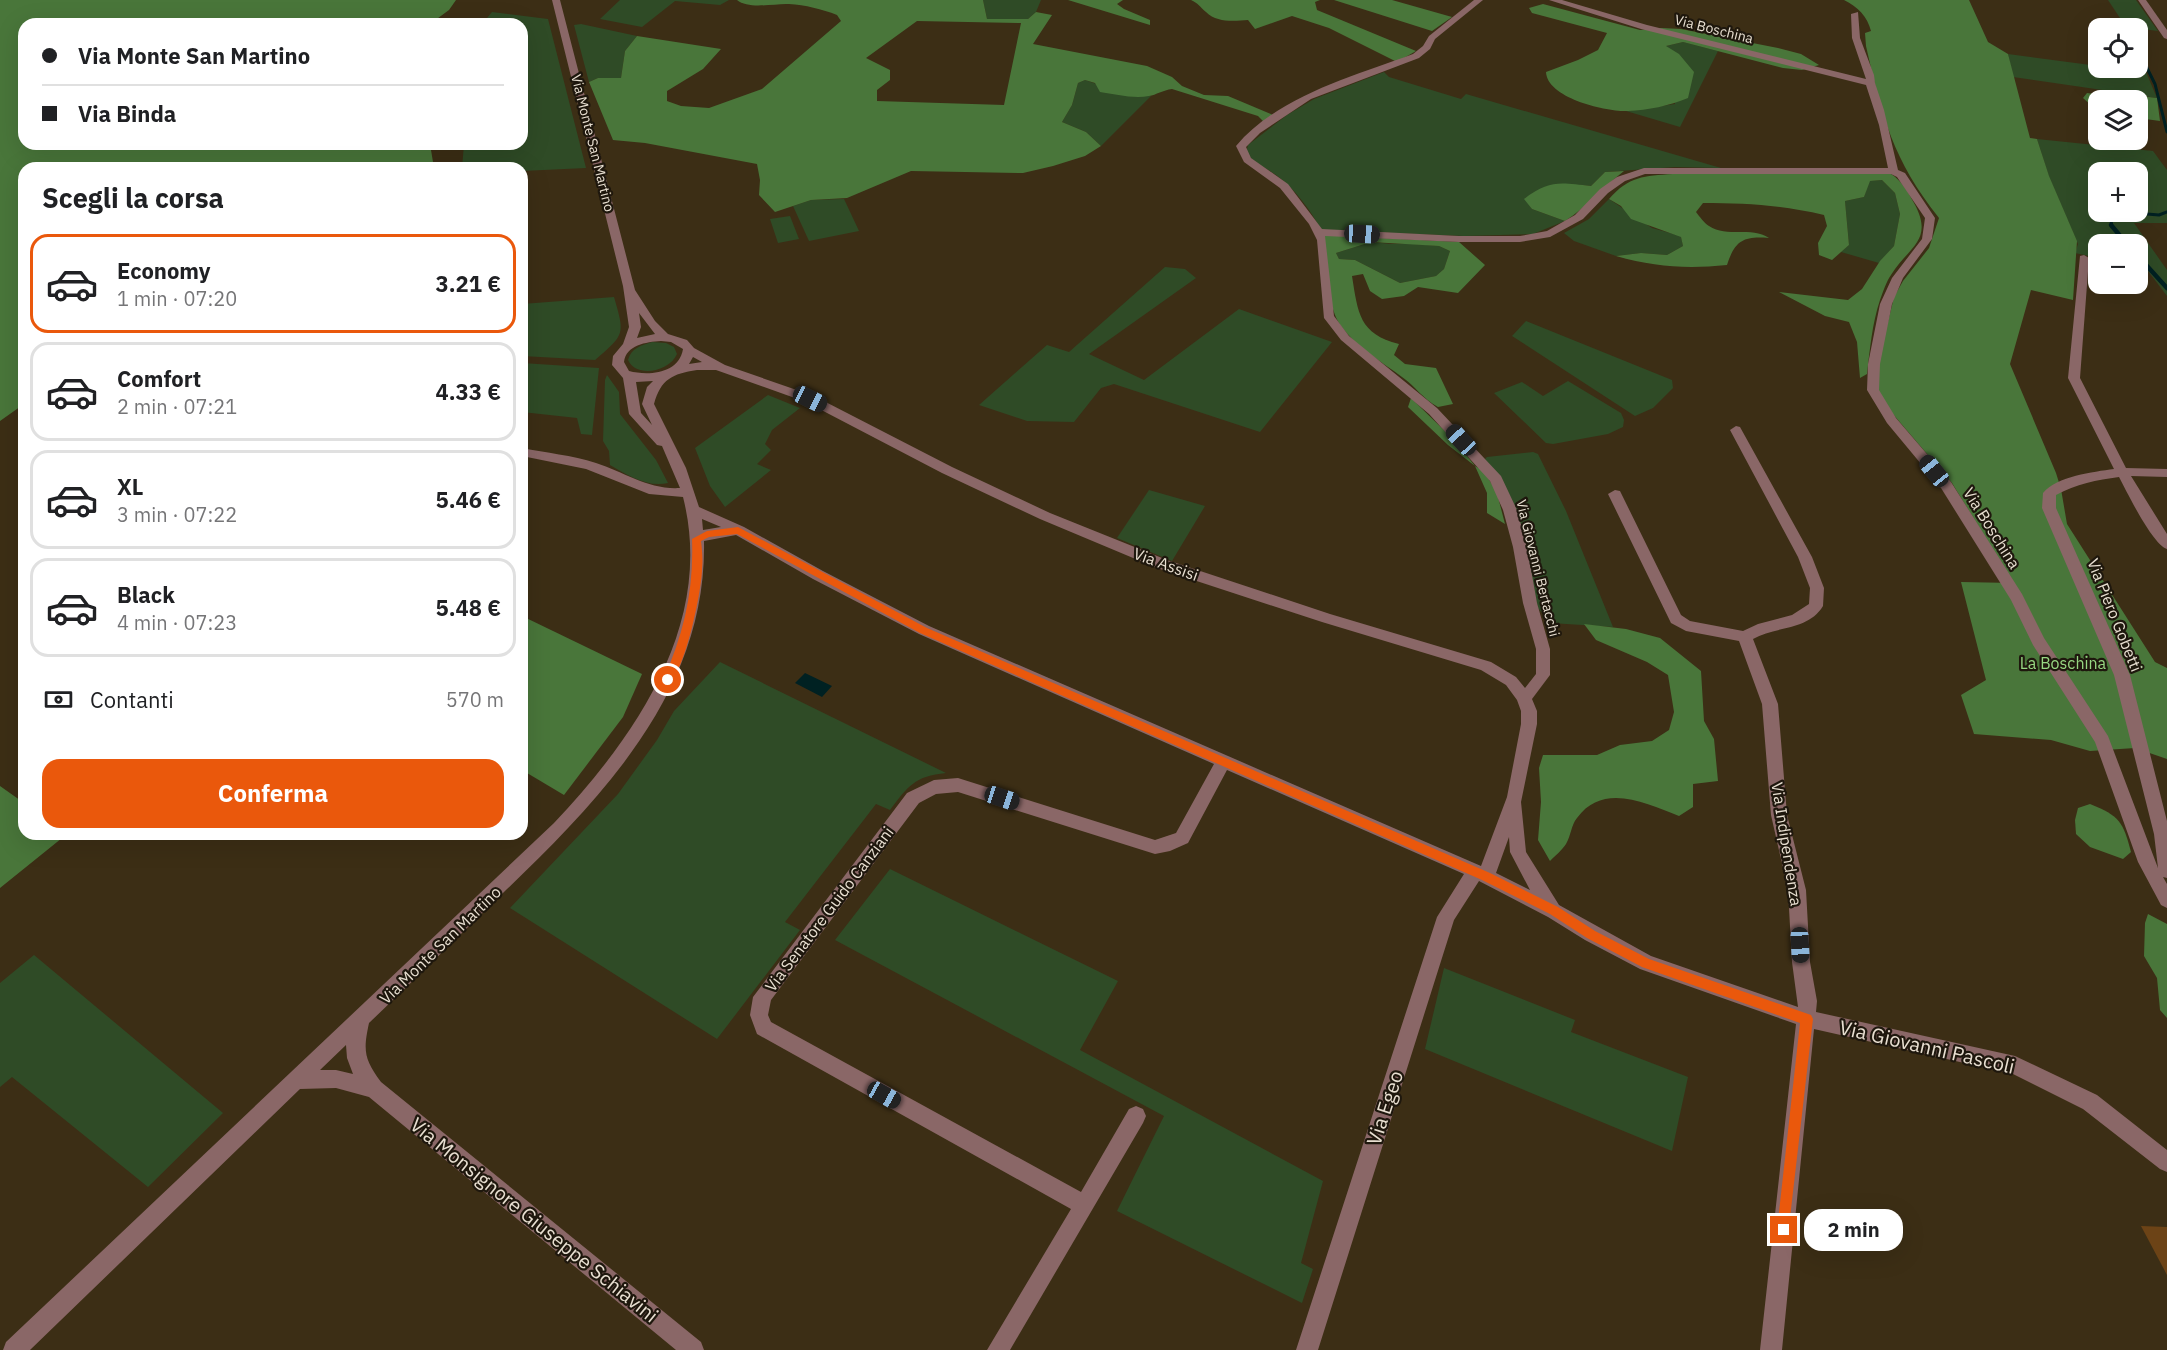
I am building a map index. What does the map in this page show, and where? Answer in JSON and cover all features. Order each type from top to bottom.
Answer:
[{"type":"street","name":"Via Monte San Martino","points":[[556,0],[629,285],[635,327],[629,344],[619,355],[617,362],[619,368],[629,375],[635,414],[671,453]]},
{"type":"street","name":"Via Giovanni Bertacchi","points":[[1479,0],[1432,38],[1416,56],[1308,97],[1257,131],[1241,146],[1242,153],[1247,160],[1284,186],[1314,223],[1322,240],[1328,316],[1345,338],[1434,411],[1496,479],[1510,510],[1520,547],[1530,603],[1543,649],[1543,675],[1532,691],[1524,697]]},
{"type":"street","name":"Via Boschina","points":[[1553,0],[1644,27],[1869,83]]},
{"type":"street","points":[[2142,0],[2167,36]]},
{"type":"street","points":[[2152,0],[2167,22]]},
{"type":"street","points":[[1318,232],[1459,239],[1520,239],[1550,234],[1579,217],[1604,191],[1621,179],[1644,171],[1893,171],[1892,156],[1879,116],[1874,88],[1869,83],[1870,75],[1856,38],[1855,14]]},
{"type":"street","name":"Via Boschina","points":[[1893,171],[1901,175],[1930,218],[1927,239],[1898,278],[1886,304],[1874,364],[1873,390],[1892,420],[1946,486],[2017,598],[2038,641],[2102,740],[2146,862],[2167,900]]},
{"type":"street","points":[[2084,258],[2074,378],[2122,472],[2167,544]]},
{"type":"street","name":"Via Monte San Martino","points":[[14,1350],[360,1021],[589,799],[658,701],[681,652],[688,625],[698,571],[697,539],[694,510],[685,478],[648,404],[653,387],[687,359],[689,350],[681,340],[663,336],[650,323],[629,285]]},
{"type":"street","points":[[629,344],[645,338],[663,336]]},
{"type":"street","name":"Via Assisi","points":[[689,350],[721,368],[810,399],[947,470],[1045,516],[1162,564],[1327,618],[1486,666],[1511,681],[1524,697]]},
{"type":"street","name":"Via Assisi","points":[[672,372],[698,365],[721,368]]},
{"type":"street","points":[[629,375],[647,378],[672,372]]},
{"type":"street","points":[[1615,494],[1676,619],[1686,626],[1745,637],[1758,629],[1789,624],[1806,616],[1816,606],[1817,588],[1805,557],[1736,430]]},
{"type":"street","points":[[528,453],[591,466],[636,487],[675,494],[689,492]]},
{"type":"street","name":"Via Piero Gobetti","points":[[2167,473],[2139,470],[2062,485],[2050,493],[2049,508],[2122,675],[2162,834],[2167,871]]},
{"type":"street","name":"Via Giovanni Pascoli","points":[[694,510],[738,530],[924,630],[1481,874],[1554,911],[1591,934],[1646,963],[1807,1019],[2014,1065],[2090,1102],[2167,1162]]},
{"type":"street","points":[[697,539],[707,534],[738,530]]},
{"type":"street","name":"Via Indipendenza","points":[[1745,637],[1770,704],[1779,814],[1797,890],[1801,962],[1808,1001],[1771,1350]]},
{"type":"street","points":[[1481,874],[1515,797],[1529,724],[1529,711],[1524,697]]},
{"type":"street","name":"Via Senatore Guido Canziani","points":[[1085,1205],[764,1028],[759,1015],[762,997],[913,798],[933,787],[958,785],[1155,847],[1170,844],[1182,838],[1224,761]]},
{"type":"street","points":[[1515,797],[1518,852],[1527,871],[1554,911]]},
{"type":"street","name":"Via Egeo","points":[[1307,1350],[1446,917],[1481,874]]},
{"type":"street","name":"Via Monsignore Giuseppe Schiavini","points":[[360,1021],[355,1041],[355,1063],[374,1089],[693,1350]]},
{"type":"street","name":"Via Monsignore Giuseppe Schiavini","points":[[297,1080],[336,1079],[374,1089]]},
{"type":"street","points":[[998,1350],[1136,1116]]},
{"type":"green space","points":[[0,0],[456,0],[449,10],[438,18],[18,18],[18,150],[431,150],[433,162],[18,162],[18,408],[0,421]]},
{"type":"green space","points":[[620,0],[729,0],[720,5],[675,1],[642,27],[600,19]]},
{"type":"green space","points":[[737,0],[983,0],[987,19],[1028,19],[1036,12],[1052,15],[1033,44],[1147,66],[1172,77],[1182,86],[1204,95],[1228,96],[1273,115],[1264,122],[1258,116],[1172,89],[1143,97],[1100,92],[1095,83],[1085,80],[1078,83],[1072,105],[1062,122],[1086,132],[1101,146],[1085,156],[1023,173],[911,171],[847,198],[811,200],[775,212],[759,195],[760,180],[757,164],[645,143],[613,140],[589,82],[598,78],[621,78],[625,51],[637,36],[721,49],[703,69],[667,91],[667,101],[681,106],[709,108],[762,89],[841,21],[837,15],[807,6],[742,3]],"holes":[[[917,21],[1021,23],[1004,105],[877,101],[877,90],[890,80],[890,70],[866,58]]]},
{"type":"green space","points":[[983,0],[1041,0],[1036,12],[1028,19],[987,19]]},
{"type":"green space","points":[[1068,0],[1123,0],[1117,4],[1150,20],[1150,25]]},
{"type":"green space","points":[[1191,0],[1320,0],[1315,2],[1317,10],[1416,51],[1397,62],[1329,28],[1292,16],[1255,29],[1248,20],[1226,20],[1210,16]]},
{"type":"green space","points":[[1334,0],[1392,0],[1452,17],[1432,31]]},
{"type":"green space","name":"La Boschina","points":[[1844,0],[1969,0],[1988,42],[2008,54],[2030,138],[2037,139],[2049,176],[2077,241],[2073,300],[2031,290],[2010,364],[2056,473],[2067,524],[2155,662],[2167,668],[2167,759],[2135,748],[2090,751],[2051,740],[1974,734],[1961,695],[1986,680],[1961,582],[2013,583],[1952,483],[1892,413],[1878,390],[1877,367],[1894,297],[1903,281],[1929,248],[1939,218],[1910,177],[1891,137],[1866,46],[1865,33],[1871,31],[1867,21],[1861,12]]},
{"type":"green space","points":[[2108,0],[2136,0],[2158,31],[2148,30],[2148,18],[2120,18]]},
{"type":"green space","points":[[1543,4],[1640,30],[1681,29],[1778,48],[1801,54],[1819,65],[1802,70],[1783,68],[1683,42],[1666,46],[1679,54],[1694,72],[1688,98],[1643,110],[1606,109],[1579,102],[1567,96],[1549,81],[1546,72],[1598,50],[1607,33],[1532,13],[1529,8]]},
{"type":"green space","points":[[492,12],[548,19],[586,168],[528,171],[528,162],[462,162],[464,150],[528,150],[528,18],[487,18]]},
{"type":"green space","points":[[581,24],[637,36],[625,51],[621,78],[598,78],[589,82],[574,25]]},
{"type":"green space","points":[[1683,42],[1718,51],[1680,127],[1626,111],[1675,104],[1666,46]]},
{"type":"green space","points":[[2008,54],[2088,65],[2088,78],[2148,77],[2157,98],[2148,97],[2148,90],[2102,90],[2013,77]]},
{"type":"green space","points":[[1384,72],[1389,77],[1461,99],[1466,94],[1721,168],[1675,167],[1605,172],[1591,186],[1581,185],[1525,198],[1532,209],[1565,221],[1533,234],[1464,236],[1321,230],[1296,193],[1246,153],[1248,145],[1287,115],[1314,99]]},
{"type":"green space","points":[[1085,80],[1131,96],[1151,96],[1101,146],[1086,132],[1062,122],[1072,105],[1078,83]]},
{"type":"green space","points":[[2087,93],[2088,93],[2088,102],[2083,98]]},
{"type":"green space","points":[[2148,97],[2157,98],[2160,121],[2148,119]]},
{"type":"green space","points":[[2037,139],[2088,144],[2088,150],[2153,151],[2167,170],[2167,223],[2134,223],[2142,234],[2088,234],[2088,256],[2075,253],[2078,244],[2049,177]]},
{"type":"green space","points":[[1624,171],[1581,210],[1565,221],[1532,209],[1524,199],[1549,185],[1591,186],[1605,172]]},
{"type":"green space","points":[[1673,174],[1891,174],[1898,180],[1914,203],[1922,226],[1917,243],[1898,265],[1883,290],[1873,327],[1867,374],[1860,378],[1857,342],[1849,322],[1825,316],[1779,292],[1848,300],[1862,289],[1880,261],[1894,246],[1900,214],[1895,193],[1882,180],[1870,181],[1864,197],[1845,201],[1849,245],[1832,260],[1819,255],[1818,243],[1827,226],[1824,215],[1778,207],[1719,203],[1703,203],[1696,212],[1707,225],[1723,231],[1755,233],[1769,238],[1742,241],[1733,250],[1727,265],[1671,266],[1644,263],[1616,256],[1641,253],[1667,255],[1683,246],[1681,237],[1631,219],[1621,206],[1609,199],[1616,191],[1630,182]]},
{"type":"green space","points":[[1882,180],[1895,193],[1900,214],[1894,246],[1879,263],[1841,252],[1849,245],[1845,201],[1864,197],[1869,181]]},
{"type":"green space","points":[[844,199],[859,231],[809,241],[793,206],[811,200]]},
{"type":"green space","points":[[1609,199],[1652,228],[1681,236],[1683,246],[1667,255],[1641,253],[1616,256],[1574,241],[1564,233],[1589,219]]},
{"type":"green space","points":[[790,216],[799,239],[778,243],[770,219]]},
{"type":"green space","points":[[1323,235],[1459,242],[1485,265],[1458,293],[1418,287],[1404,296],[1382,299],[1370,291],[1363,274],[1352,276],[1359,311],[1368,328],[1386,340],[1399,344],[1394,355],[1405,364],[1436,368],[1453,404],[1438,407],[1433,404],[1347,334],[1332,307]],"holes":[[[1371,242],[1439,246],[1450,251],[1444,269],[1436,276],[1400,283],[1355,260],[1339,259],[1336,253]]]},
{"type":"green space","points":[[1371,242],[1439,246],[1450,251],[1444,269],[1436,276],[1400,283],[1355,260],[1339,259],[1336,253]]},
{"type":"green space","points":[[2148,243],[2167,270],[2167,296],[2148,271]]},
{"type":"green space","points":[[1165,267],[1185,269],[1196,278],[1089,354],[1144,380],[1239,309],[1332,342],[1260,432],[1114,384],[1101,388],[1074,422],[1027,421],[979,405],[1047,345],[1069,352]]},
{"type":"green space","points":[[614,297],[620,319],[620,333],[612,345],[595,360],[528,356],[528,304]]},
{"type":"green space","points":[[1526,321],[1672,380],[1673,388],[1653,408],[1635,416],[1512,336]]},
{"type":"green space","points":[[652,342],[666,343],[674,347],[677,354],[668,365],[661,368],[646,371],[632,366],[628,360],[634,350]]},
{"type":"green space","points":[[528,363],[599,368],[592,435],[581,434],[577,418],[528,413]]},
{"type":"green space","points":[[607,375],[619,392],[620,414],[656,460],[668,483],[645,482],[610,465],[609,451],[603,441]]},
{"type":"green space","points":[[1568,381],[1621,413],[1624,420],[1623,427],[1608,434],[1553,444],[1546,443],[1494,393],[1522,382],[1543,396]]},
{"type":"green space","points":[[768,395],[800,408],[772,430],[765,444],[771,450],[757,464],[771,470],[725,507],[710,486],[695,448]]},
{"type":"green space","points":[[1411,398],[1454,440],[1475,466],[1448,445],[1408,407]]},
{"type":"green space","points":[[1533,452],[1538,454],[1566,511],[1613,627],[1551,623],[1538,608],[1515,512],[1485,459]]},
{"type":"green space","points":[[1475,466],[1484,471],[1497,493],[1505,524],[1487,513],[1487,493]]},
{"type":"green space","points":[[1149,490],[1205,506],[1172,561],[1117,538]]},
{"type":"green space","points":[[528,619],[642,674],[623,717],[564,795],[528,774]]},
{"type":"green space","points":[[1584,624],[1626,629],[1660,638],[1701,671],[1704,721],[1714,739],[1718,781],[1693,784],[1693,807],[1679,816],[1639,801],[1612,798],[1599,801],[1587,807],[1577,818],[1566,844],[1550,861],[1538,840],[1541,802],[1539,768],[1543,755],[1597,755],[1620,745],[1652,741],[1669,730],[1674,712],[1668,675],[1647,662],[1596,640]]},
{"type":"green space","points":[[720,662],[946,773],[919,780],[907,789],[890,810],[876,804],[785,922],[800,930],[717,1039],[510,908],[618,794],[657,740],[674,711]]},
{"type":"green space","points":[[0,786],[18,799],[18,840],[60,840],[0,888]]},
{"type":"green space","points":[[2090,804],[2108,812],[2119,821],[2131,852],[2123,859],[2090,847],[2076,834],[2075,820],[2078,808]]},
{"type":"green space","points":[[890,869],[1118,981],[1080,1050],[1323,1181],[1301,1263],[1313,1269],[1302,1303],[1117,1211],[1164,1116],[835,940]]},
{"type":"green space","points":[[2148,914],[2167,924],[2167,1018],[2160,1010],[2157,978],[2144,956],[2145,923]]},
{"type":"green space","points":[[34,955],[223,1113],[148,1187],[12,1077],[0,1087],[0,983]]},
{"type":"green space","points":[[1444,968],[1575,1020],[1571,1032],[1688,1077],[1672,1151],[1425,1049]]},
{"type":"water","points":[[805,673],[832,686],[822,697],[795,683]]},
{"type":"building","points":[[2141,1226],[2167,1227],[2167,1275]]},
{"type":"waterway","points":[[2148,70],[2155,84],[2167,132]]},
{"type":"waterway","points":[[2112,226],[2110,216],[2135,213],[2159,215],[2167,212]]},
{"type":"waterway","points":[[2111,225],[2119,234]]},
{"type":"waterway","points":[[2148,267],[2167,288]]},
{"type":"route","points":[[668,680],[681,652],[688,625],[698,571],[697,539],[707,534],[738,530],[924,630],[1486,876],[1646,963],[1807,1019],[1784,1230]]}]
